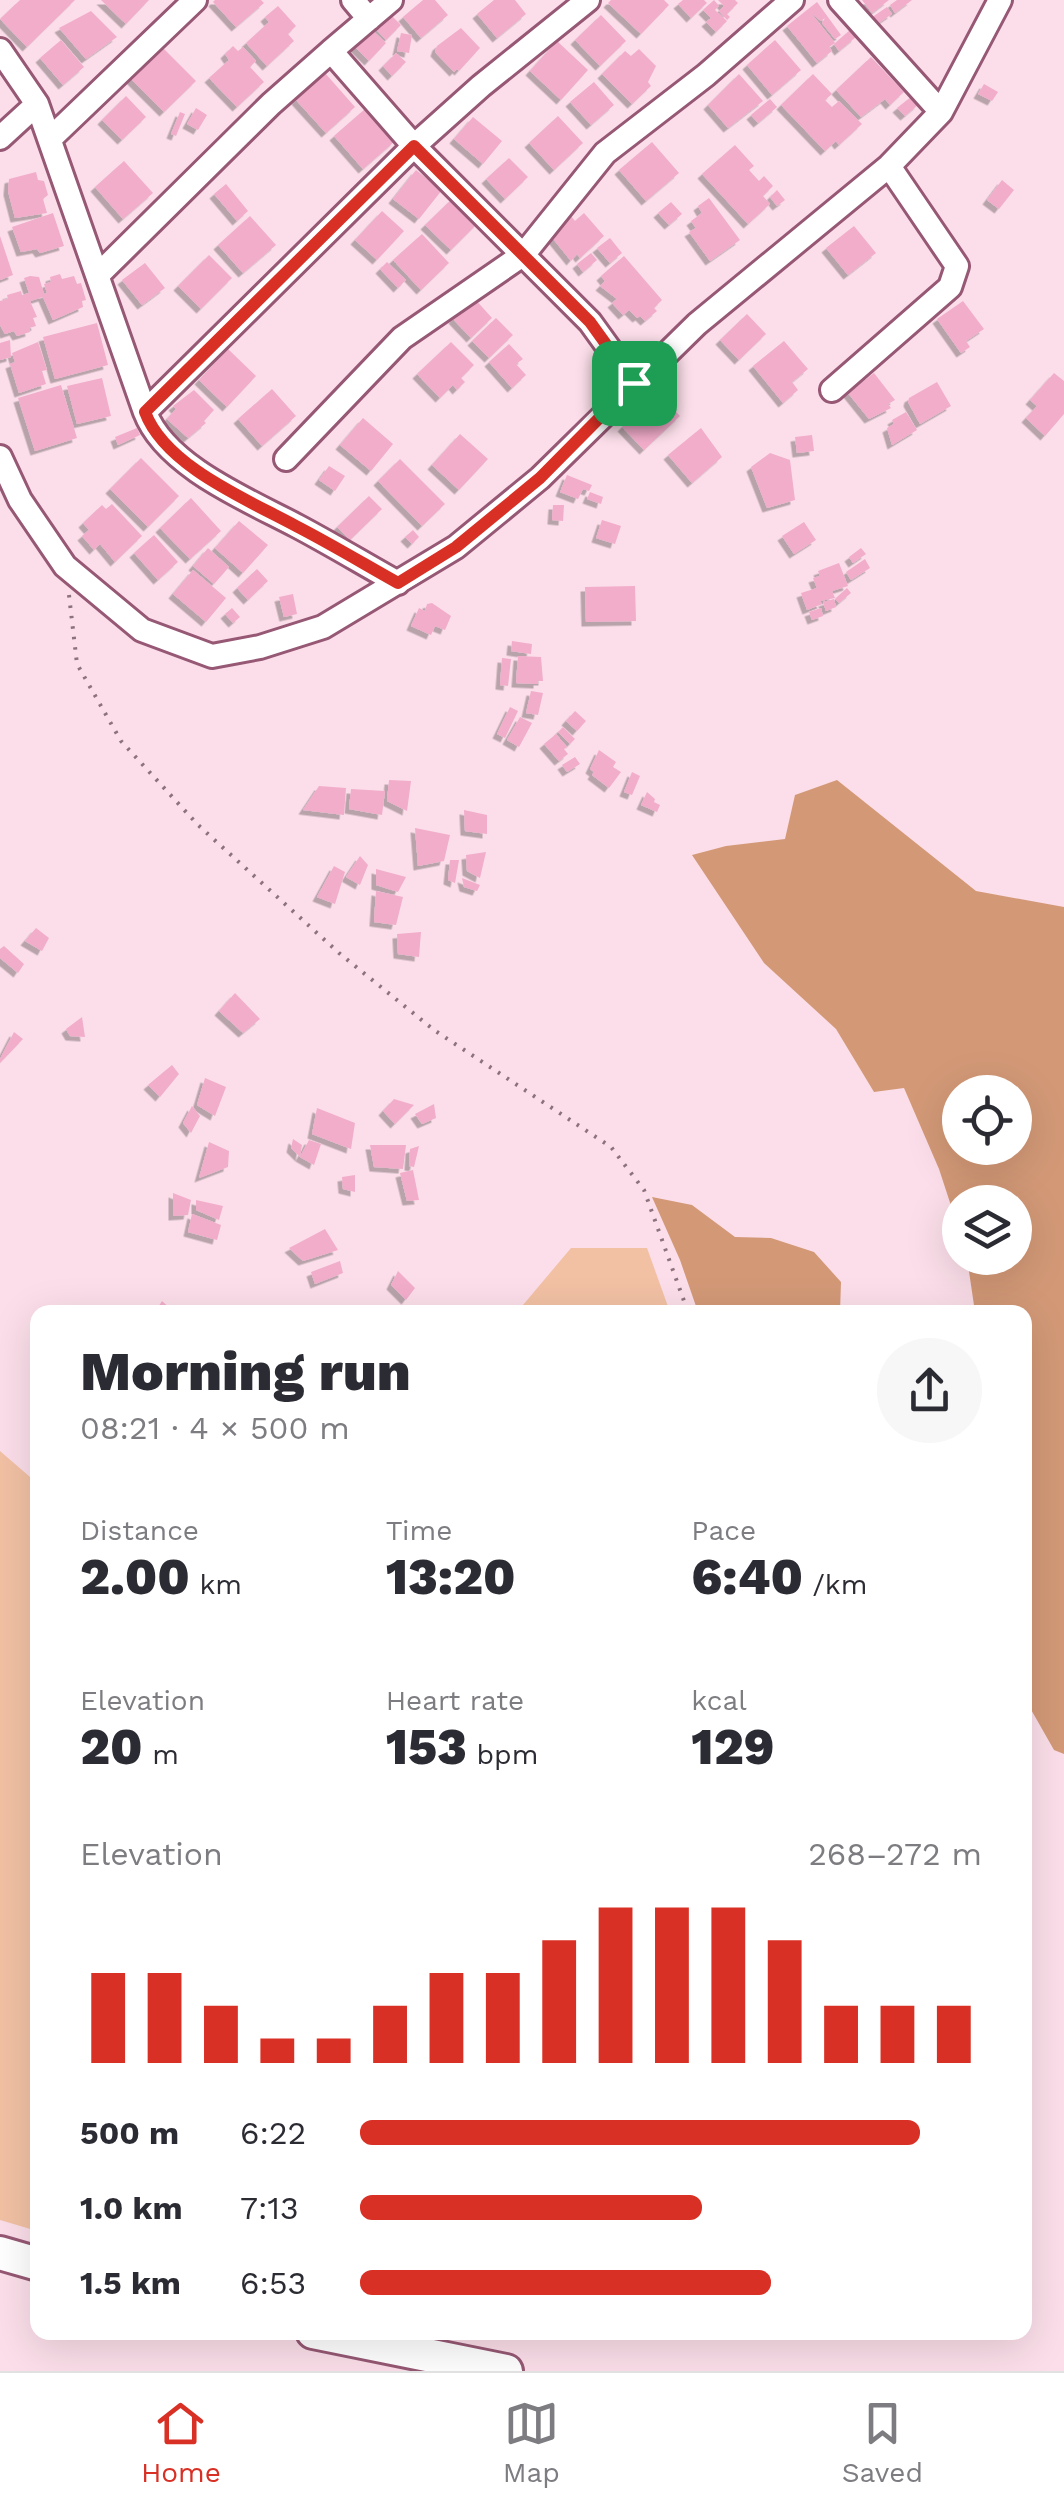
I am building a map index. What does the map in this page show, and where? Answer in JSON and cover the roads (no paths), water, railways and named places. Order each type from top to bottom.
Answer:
[{"type":"highway","points":[[0,2253],[30,2262]]},
{"type":"highway","points":[[353,2340],[506,2371]]},
{"type":"street","points":[[51,138],[195,0]]},
{"type":"street","points":[[353,0],[369,19]]},
{"type":"street","points":[[98,275],[271,104],[391,0]]},
{"type":"street","points":[[145,412],[414,146],[588,0]]},
{"type":"street","points":[[286,459],[402,338],[524,254],[605,154],[706,75],[792,0]]},
{"type":"street","points":[[840,0],[941,112]]},
{"type":"street","points":[[0,457],[20,500],[65,566],[142,630],[212,656],[260,647],[323,628],[456,547],[540,478],[697,324],[889,166],[941,112],[1000,0]]},
{"type":"street","points":[[0,50],[37,104],[51,138],[150,426],[214,483],[398,583]]},
{"type":"street","points":[[331,50],[414,146],[590,322],[634,383]]},
{"type":"street","points":[[0,138],[37,104]]},
{"type":"street","points":[[832,390],[950,286],[957,266],[889,166]]}]
